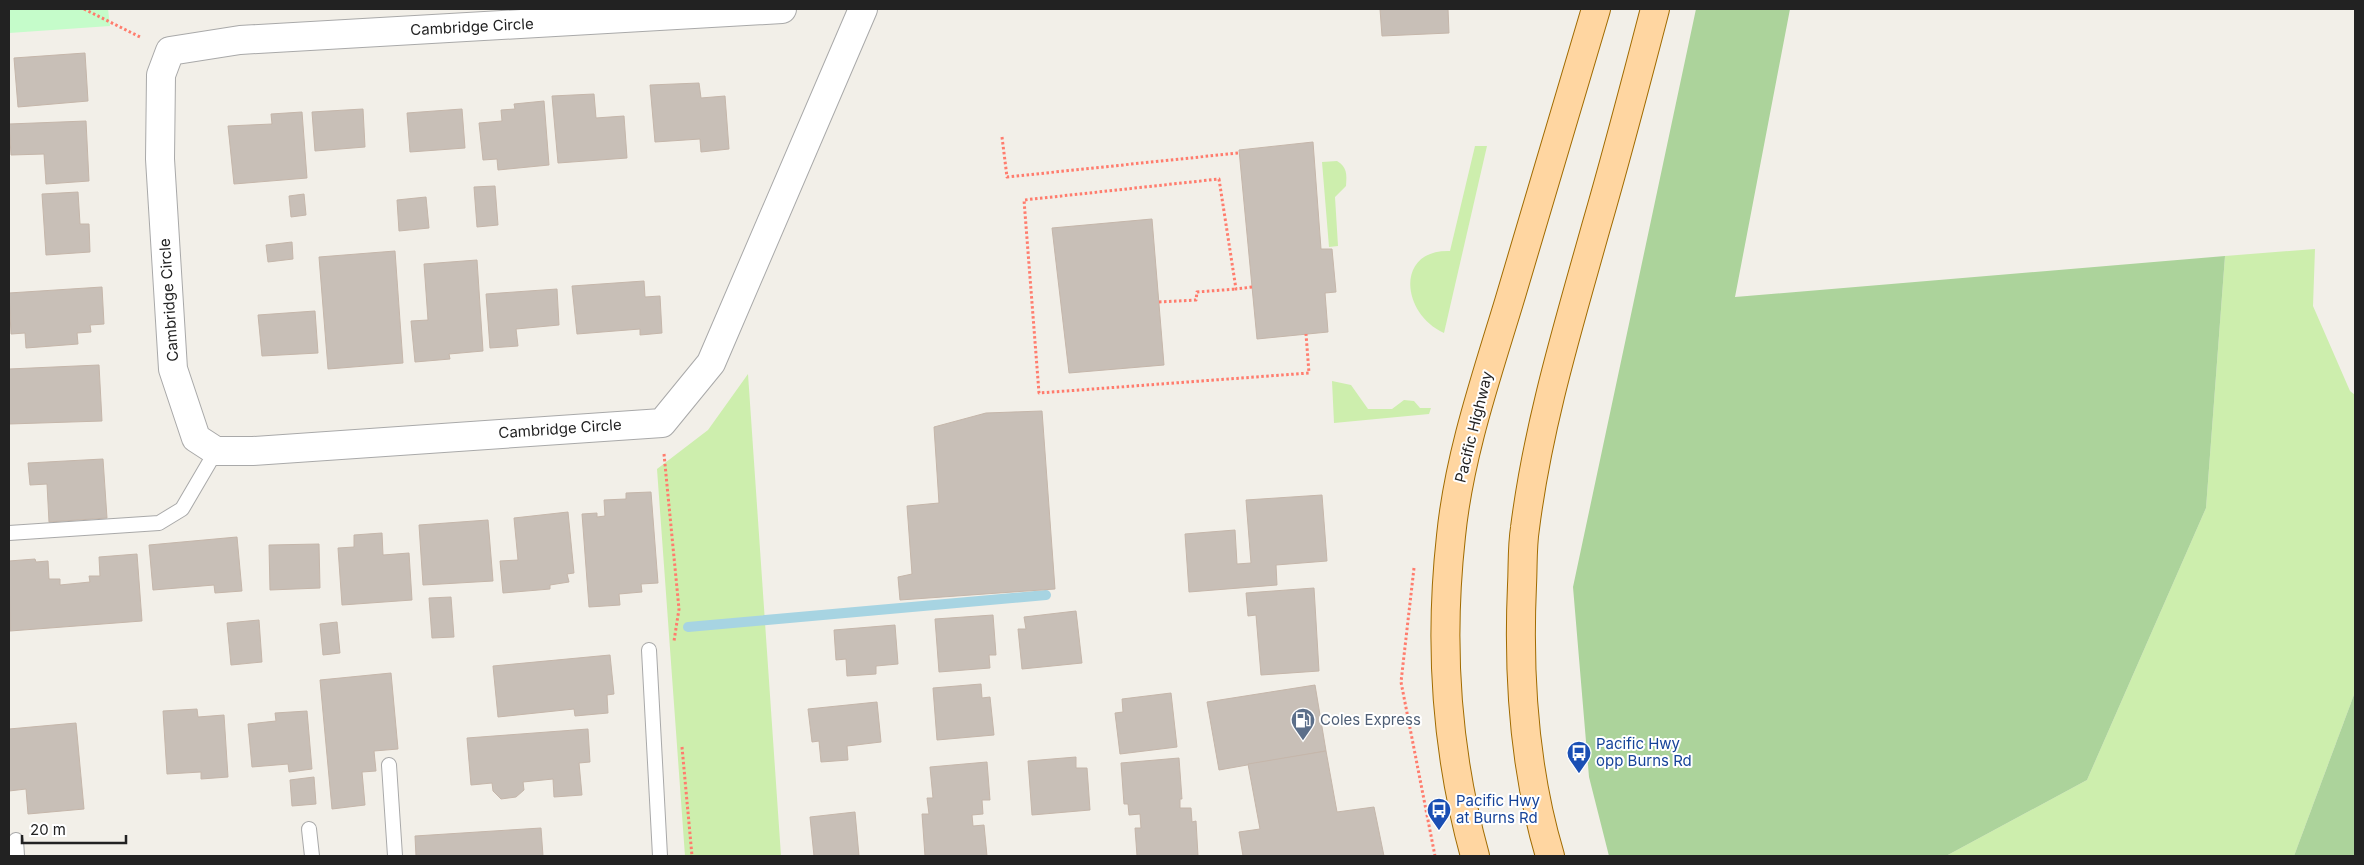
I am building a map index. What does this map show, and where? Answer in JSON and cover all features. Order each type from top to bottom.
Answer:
[{"type":"main road","name":"Pacific Highway","points":[[1475,856],[1458,784],[1446,689],[1444,638],[1451,534],[1461,477],[1484,382],[1596,9]]},
{"type":"main road","points":[[1550,856],[1532,774],[1523,697],[1520,654],[1524,530],[1539,440],[1552,381],[1618,149],[1655,9]]},
{"type":"street","name":"Cambridge Circle","points":[[662,423],[253,450],[216,451],[196,438],[173,369],[160,159],[160,75],[170,51],[240,40],[782,9]]},
{"type":"street","points":[[662,423],[711,363],[863,9]]},
{"type":"lane","points":[[9,533],[159,523],[182,509],[216,451]]},
{"type":"lane","points":[[649,650],[660,856]]},
{"type":"lane","points":[[389,764],[394,856]]},
{"type":"lane","points":[[309,829],[312,856]]},
{"type":"lane","points":[[16,840],[17,856]]},
{"type":"path","points":[[84,9],[170,51]]},
{"type":"path","points":[[1002,137],[1006,177],[1238,153]]},
{"type":"path","points":[[1236,289],[1219,179],[1024,200],[1039,393],[1310,373],[1306,334]]},
{"type":"path","points":[[1159,302],[1196,300],[1197,292],[1252,287]]},
{"type":"path","points":[[662,423],[678,609],[674,650]]},
{"type":"path","points":[[681,743],[692,856]]},
{"type":"green space","points":[[9,9],[108,9],[110,26],[9,33]]},
{"type":"green space","points":[[1696,9],[1790,9],[1735,297],[2225,256],[2206,508],[2087,780],[1946,856],[1609,856],[1589,777],[1573,587]]},
{"type":"green space","points":[[1475,146],[1487,146],[1444,333],[1430,324],[1419,312],[1412,298],[1410,284],[1413,271],[1420,260],[1432,253],[1450,251]]},
{"type":"green space","points":[[1337,161],[1346,171],[1346,186],[1335,197],[1338,246],[1329,247],[1322,162]]},
{"type":"green space","points":[[2315,249],[2313,306],[2350,391],[2355,395],[2355,692],[2294,856],[1946,856],[2087,780],[2206,508],[2225,256]]},
{"type":"green space","points":[[748,374],[781,856],[685,856],[657,469],[708,430]]},
{"type":"green space","points":[[1332,381],[1351,385],[1368,409],[1392,409],[1404,400],[1414,401],[1420,408],[1431,408],[1429,414],[1334,423]]},
{"type":"green space","points":[[2355,692],[2355,856],[2294,856]]},
{"type":"building","points":[[1380,9],[1448,9],[1449,33],[1382,36]]},
{"type":"building","points":[[85,53],[88,101],[18,107],[14,58]]},
{"type":"building","points":[[699,83],[701,98],[725,96],[729,149],[701,152],[700,139],[655,142],[650,85]]},
{"type":"building","points":[[594,94],[596,118],[624,116],[627,158],[558,163],[552,96]]},
{"type":"building","points":[[544,101],[549,165],[498,170],[497,159],[483,160],[479,123],[502,121],[501,110],[515,109],[514,104]]},
{"type":"building","points":[[363,109],[365,147],[315,151],[312,112]]},
{"type":"building","points":[[462,109],[465,148],[410,152],[407,113]]},
{"type":"building","points":[[302,112],[307,178],[234,184],[228,126],[272,124],[271,114]]},
{"type":"building","points":[[86,121],[89,181],[46,184],[44,154],[11,155],[9,124]]},
{"type":"building","points":[[1313,142],[1321,249],[1332,249],[1336,292],[1325,293],[1328,332],[1257,339],[1239,150]]},
{"type":"building","points":[[495,186],[498,225],[477,227],[474,187]]},
{"type":"building","points":[[78,192],[80,224],[89,224],[90,252],[46,255],[42,194]]},
{"type":"building","points":[[304,194],[306,215],[291,217],[289,196]]},
{"type":"building","points":[[426,197],[429,228],[399,231],[397,200]]},
{"type":"building","points":[[1152,219],[1164,365],[1069,373],[1052,228]]},
{"type":"building","points":[[292,242],[293,259],[268,262],[266,245]]},
{"type":"building","points":[[395,251],[403,363],[328,369],[319,257]]},
{"type":"building","points":[[477,260],[483,351],[449,354],[450,359],[415,362],[411,321],[428,320],[424,264]]},
{"type":"building","points":[[644,281],[645,297],[660,296],[662,333],[640,335],[640,329],[577,334],[572,286]]},
{"type":"building","points":[[102,287],[104,324],[90,325],[91,332],[77,333],[78,344],[26,348],[25,333],[11,334],[9,293]]},
{"type":"building","points":[[557,289],[559,325],[516,329],[518,346],[490,348],[486,294]]},
{"type":"building","points":[[315,311],[318,353],[262,356],[258,315]]},
{"type":"building","points":[[99,365],[102,421],[9,424],[9,369]]},
{"type":"building","points":[[1042,411],[1055,589],[900,600],[898,577],[912,574],[907,506],[939,503],[934,427],[986,413]]},
{"type":"building","points":[[103,459],[107,518],[49,522],[47,484],[30,485],[28,463]]},
{"type":"building","points":[[651,492],[658,583],[641,584],[642,592],[619,594],[620,605],[589,607],[582,514],[597,513],[597,517],[605,516],[604,500],[626,499],[626,493]]},
{"type":"building","points":[[1322,495],[1327,561],[1276,565],[1277,585],[1189,592],[1185,534],[1235,530],[1237,564],[1251,563],[1246,500]]},
{"type":"building","points":[[568,512],[574,573],[567,574],[569,582],[550,585],[550,589],[503,593],[500,561],[518,560],[514,518]]},
{"type":"building","points":[[488,520],[493,581],[423,585],[419,525]]},
{"type":"building","points":[[382,533],[383,555],[409,553],[412,600],[342,605],[338,548],[354,547],[354,535]]},
{"type":"building","points":[[237,537],[242,591],[215,593],[214,585],[153,590],[149,545]]},
{"type":"building","points":[[319,544],[320,588],[270,590],[269,545]]},
{"type":"building","points":[[137,554],[142,621],[10,631],[9,561],[35,559],[36,562],[48,561],[49,579],[60,579],[60,585],[90,582],[89,576],[100,576],[99,557]]},
{"type":"building","points":[[1314,588],[1319,671],[1261,675],[1256,615],[1248,616],[1246,593]]},
{"type":"building","points":[[451,597],[454,637],[432,638],[429,598]]},
{"type":"building","points":[[1076,611],[1082,663],[1022,669],[1018,629],[1026,629],[1024,617]]},
{"type":"building","points":[[993,615],[996,655],[989,655],[990,668],[939,672],[935,619]]},
{"type":"building","points":[[259,620],[262,662],[231,665],[227,623]]},
{"type":"building","points":[[337,622],[340,653],[323,655],[320,624]]},
{"type":"building","points":[[895,625],[898,664],[876,666],[876,674],[847,676],[846,659],[836,660],[834,630]]},
{"type":"building","points":[[610,655],[614,694],[607,695],[608,713],[575,716],[574,709],[498,717],[493,666]]},
{"type":"building","points":[[391,673],[398,749],[374,751],[376,771],[362,772],[365,805],[332,809],[320,680]]},
{"type":"building","points":[[981,684],[982,698],[990,697],[994,735],[937,740],[933,688]]},
{"type":"building","points":[[1315,685],[1326,751],[1219,770],[1207,702]]},
{"type":"building","points":[[1171,693],[1177,747],[1120,754],[1115,713],[1123,712],[1122,699]]},
{"type":"building","points":[[877,702],[881,742],[847,746],[848,760],[821,762],[819,741],[812,742],[808,709]]},
{"type":"building","points":[[197,709],[198,717],[224,715],[228,777],[201,779],[201,772],[167,774],[163,711]]},
{"type":"building","points":[[307,711],[312,769],[289,772],[288,764],[252,767],[248,724],[276,721],[275,713]]},
{"type":"building","points":[[76,723],[84,809],[28,814],[26,789],[9,791],[9,729]]},
{"type":"building","points":[[588,729],[590,762],[579,763],[582,795],[554,797],[553,779],[523,782],[524,790],[516,797],[501,799],[493,791],[492,783],[471,785],[467,738]]},
{"type":"building","points":[[1326,751],[1337,812],[1374,807],[1384,856],[1243,856],[1239,832],[1260,829],[1248,764]]},
{"type":"building","points":[[1076,757],[1076,768],[1087,768],[1090,810],[1032,815],[1028,761]]},
{"type":"building","points":[[1179,758],[1182,799],[1180,799],[1180,808],[1191,808],[1192,822],[1196,821],[1198,856],[1137,856],[1135,828],[1141,828],[1140,814],[1129,815],[1128,804],[1124,804],[1121,763]]},
{"type":"building","points":[[987,762],[990,800],[982,800],[983,814],[972,815],[973,826],[984,825],[987,856],[925,856],[922,814],[929,814],[927,798],[933,798],[930,767]]},
{"type":"building","points":[[314,777],[316,804],[292,806],[290,780]]},
{"type":"building","points":[[855,812],[859,856],[814,856],[810,817]]},
{"type":"building","points":[[541,828],[543,856],[416,856],[415,836]]},
{"type":"waterway","points":[[688,627],[1046,595]]},
{"type":"place","name":"Coles Express","points":[[1303,741]]},
{"type":"place","name":"Pacific Hwy opp Burns Rd","points":[[1579,774]]},
{"type":"place","name":"Pacific Hwy at Burns Rd","points":[[1439,831]]}]
